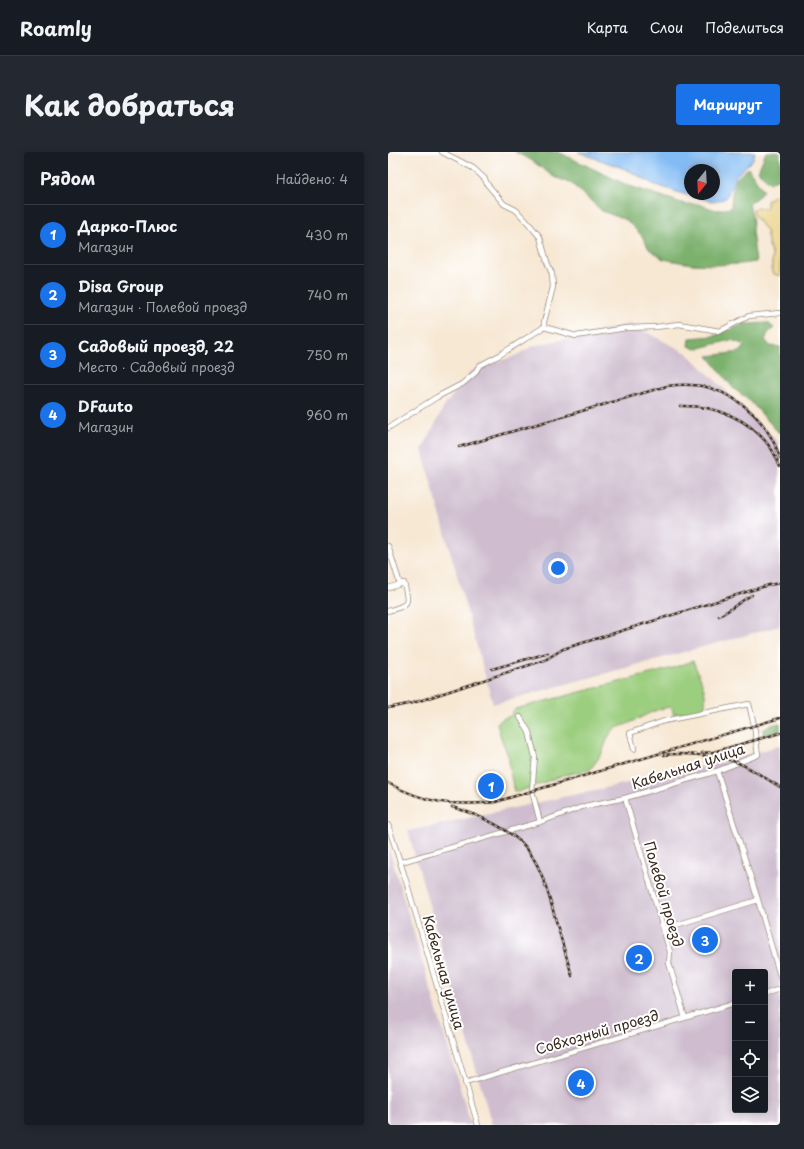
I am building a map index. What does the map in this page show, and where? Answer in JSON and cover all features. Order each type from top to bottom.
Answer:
[{"type":"street","points":[[442,152],[473,168],[485,179],[504,204],[516,210],[540,237],[552,274],[553,287],[544,327]]},
{"type":"street","points":[[388,428],[437,397],[462,384],[479,366],[498,356],[544,327],[576,336],[626,328],[656,328],[679,324],[720,331],[750,316],[780,313]]},
{"type":"street","points":[[388,546],[400,584]]},
{"type":"street","points":[[388,588],[404,583],[408,598],[404,606],[388,611]]},
{"type":"street","name":"Кабельная улица","points":[[400,862],[540,822],[585,806],[625,798],[717,771],[758,755],[754,725],[749,704],[664,721],[630,733],[634,749]]},
{"type":"street","points":[[520,717],[529,732],[536,757],[532,791],[540,822]]},
{"type":"street","points":[[717,771],[758,900],[780,976]]},
{"type":"street","name":"Полевой проезд","points":[[625,798],[670,952],[669,963],[685,1018]]},
{"type":"street","name":"Кабельная улица","points":[[388,825],[478,1125]]},
{"type":"street","points":[[663,929],[758,900]]},
{"type":"street","points":[[768,993],[780,989]]},
{"type":"street","name":"Совхозный проезд","points":[[465,1083],[732,1004]]},
{"type":"shaded area","points":[[630,324],[687,353],[779,443],[780,626],[493,704],[422,450],[445,405],[471,371],[515,356],[533,346]]},
{"type":"shaded area","points":[[780,745],[780,1125],[492,1125],[408,831],[733,760]]},
{"type":"shaded area","points":[[388,846],[471,1125],[388,1125]]},
{"type":"green space","points":[[515,152],[558,152],[627,185],[685,204],[698,204],[716,210],[731,208],[732,193],[736,179],[748,168],[763,190],[760,195],[749,203],[753,222],[752,231],[756,262],[716,265],[691,264],[663,259],[649,249],[642,236],[626,220],[602,211],[571,183],[554,177],[531,160]]},
{"type":"green space","points":[[766,152],[780,152],[780,177],[770,183],[758,171]]},
{"type":"green space","points":[[768,323],[774,328],[768,333],[765,340],[770,346],[780,347],[780,434],[749,400],[734,389],[708,356],[740,352],[746,345],[731,340],[696,349],[689,346],[690,338],[714,336],[744,324]]},
{"type":"green space","points":[[693,661],[704,691],[704,710],[673,714],[673,710],[670,707],[649,713],[615,728],[608,737],[602,753],[590,770],[564,775],[518,792],[514,791],[509,758],[497,723],[504,718],[511,716],[515,709],[669,669]]},
{"type":"green space","points":[[780,723],[780,731],[764,736],[763,730],[771,725]]},
{"type":"sand","points":[[773,196],[780,196],[780,276],[772,273],[772,254],[766,231],[753,214],[753,210],[756,207],[767,209],[767,201]]},
{"type":"water","points":[[578,152],[755,152],[753,159],[736,176],[726,198],[720,200],[720,164],[684,164],[684,194],[653,184],[628,170]]},
{"type":"water","points":[[706,200],[720,200],[714,202]]},
{"type":"railway","points":[[459,447],[667,386],[689,385],[710,388],[722,393],[744,406],[754,414],[769,435],[780,458]]},
{"type":"railway","points":[[680,406],[706,408],[730,415],[742,421],[762,437],[771,449],[780,466]]},
{"type":"railway","points":[[388,708],[413,703],[545,660],[563,649],[769,585],[780,583]]},
{"type":"railway","points":[[719,616],[752,595]]},
{"type":"railway","points":[[492,669],[548,653]]},
{"type":"railway","points":[[388,783],[415,795],[440,802],[466,804],[495,802],[780,718]]},
{"type":"railway","points":[[702,753],[713,752],[780,733]]},
{"type":"railway","points":[[664,755],[690,754],[729,760],[746,767],[780,787]]},
{"type":"railway","points":[[452,807],[480,817],[498,826],[515,837],[529,851],[544,880],[572,976]]},
{"type":"place","name":"Дарко-Плюс","points":[[491,786]]},
{"type":"place","name":"Садовый проезд, 22","points":[[705,940]]},
{"type":"place","name":"Disa Group","points":[[639,958]]},
{"type":"place","name":"DFauto","points":[[581,1083]]}]
